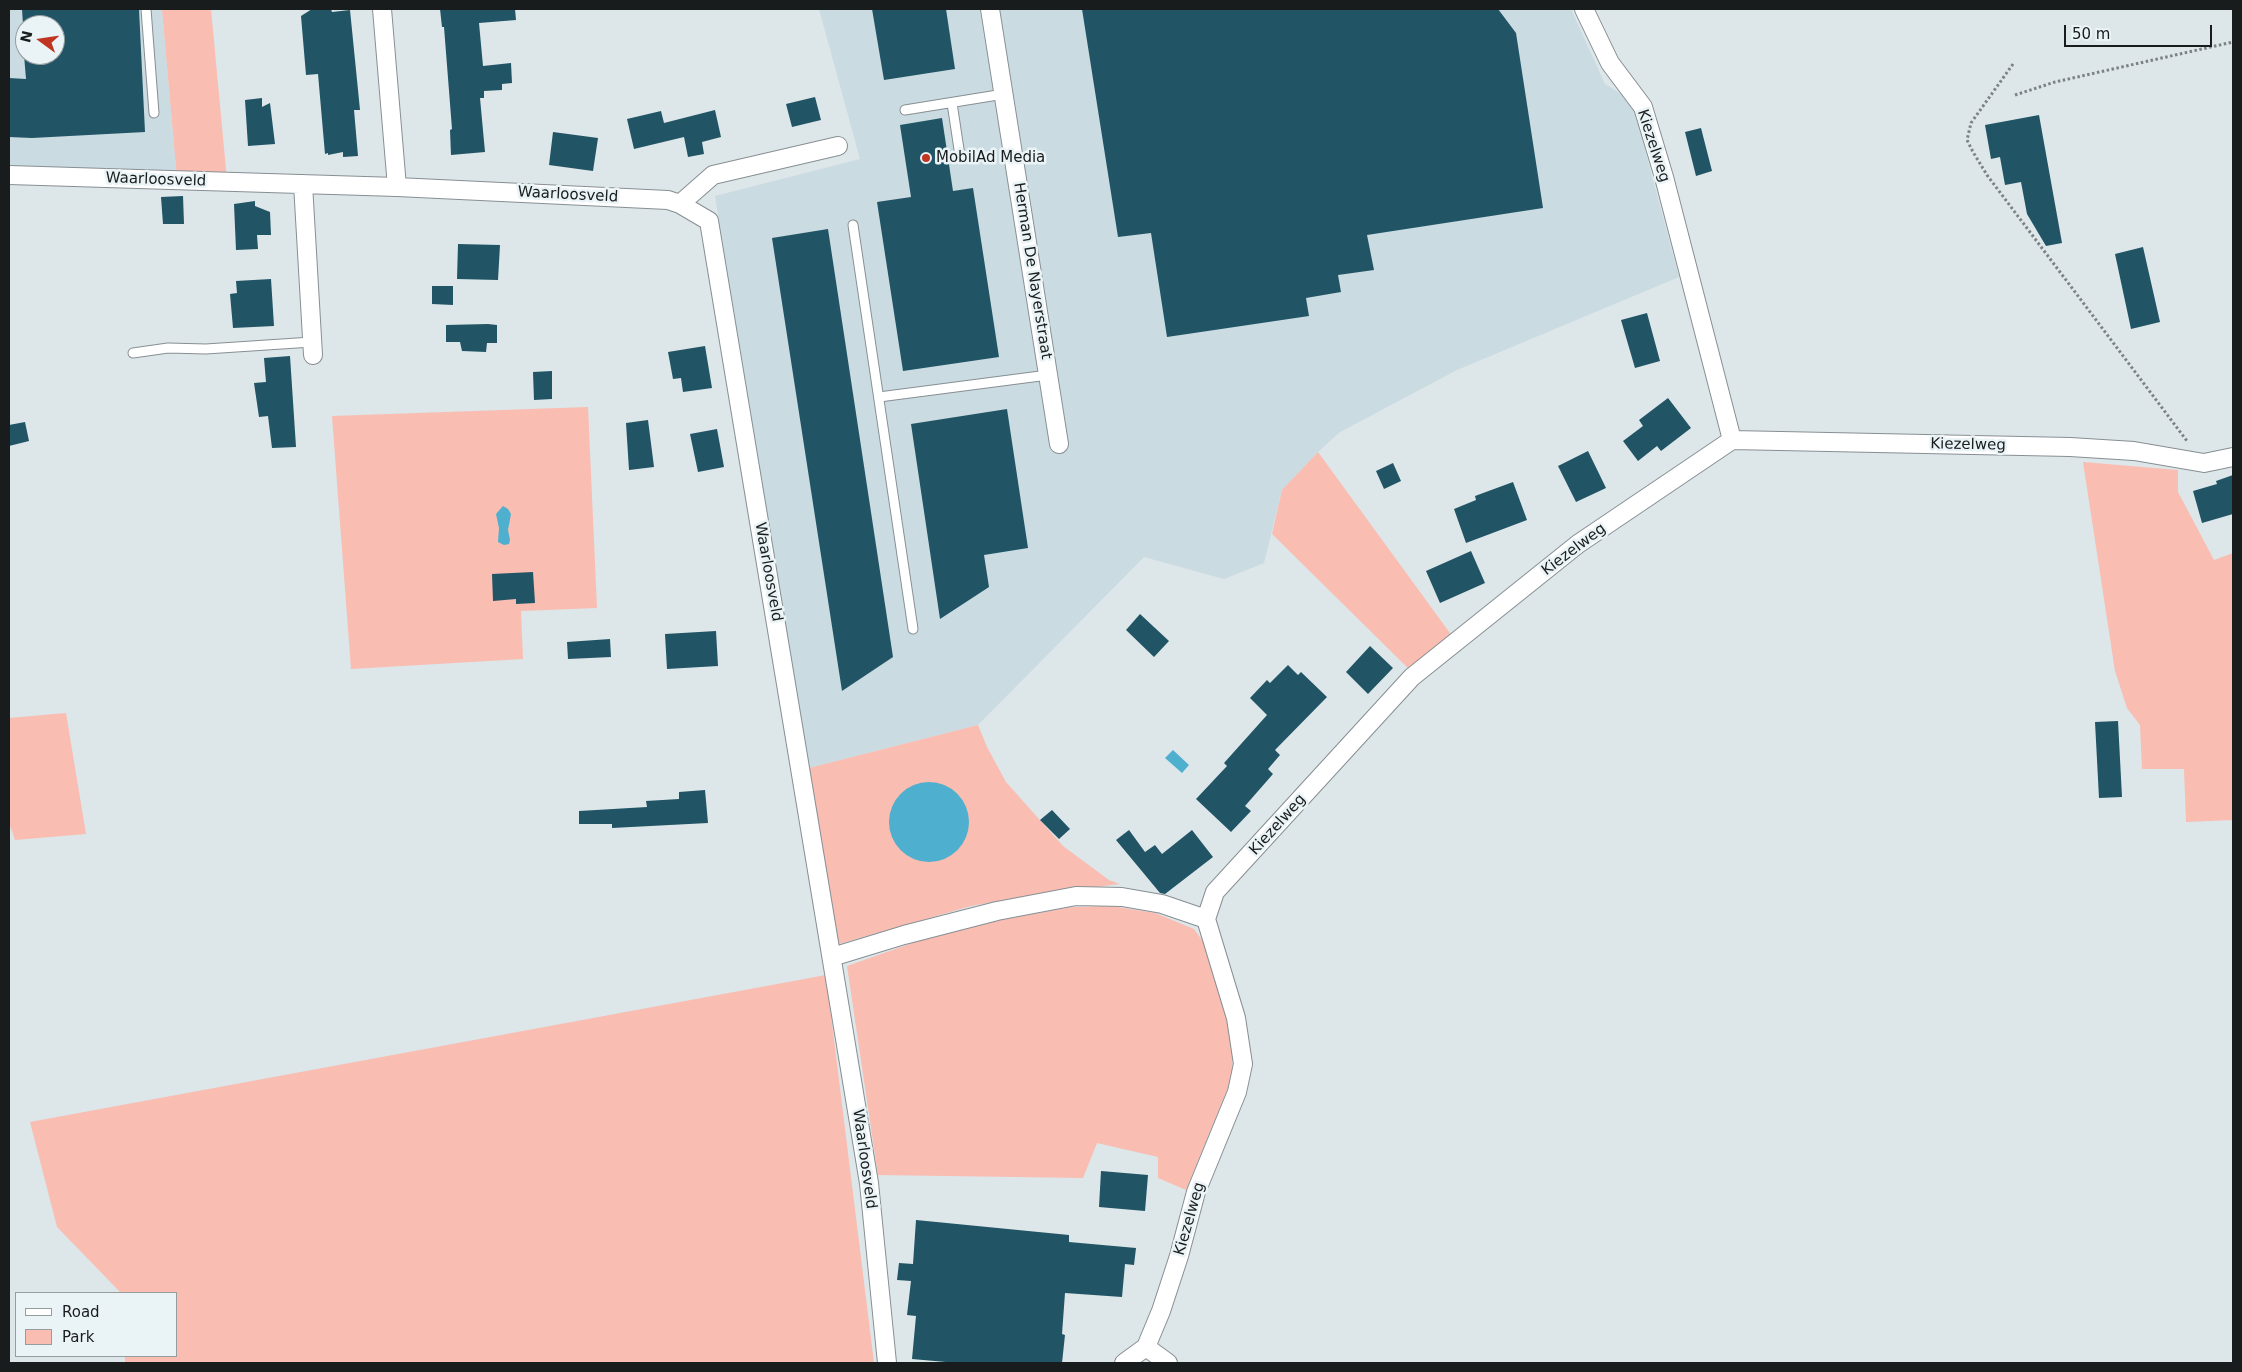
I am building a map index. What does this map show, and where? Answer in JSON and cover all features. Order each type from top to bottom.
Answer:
[{"type":"street","points":[[382,9],[397,187]]},
{"type":"street","name":"Herman De Nayerstraat","points":[[990,9],[1059,444]]},
{"type":"street","name":"Kiezelweg","points":[[1584,9],[1610,62],[1643,107],[1664,177],[1732,440]]},
{"type":"street","points":[[680,204],[713,175],[838,146]]},
{"type":"street","name":"Waarloosveld","points":[[9,175],[397,187],[668,200],[680,204],[709,221],[869,1183],[887,1363]]},
{"type":"street","points":[[303,184],[312,349]]},
{"type":"street","name":"Kiezelweg","points":[[1146,1347],[1161,1311],[1179,1256],[1196,1192],[1237,1092],[1243,1064],[1236,1018],[1206,919],[1215,892],[1412,677],[1578,544],[1732,440],[2070,447],[2134,451],[2204,463]]},
{"type":"street","points":[[2204,463],[2233,456]]},
{"type":"street","points":[[832,957],[904,935],[997,911],[1076,896],[1122,897],[1162,904],[1206,919]]},
{"type":"street","points":[[1124,1363],[1146,1347],[1168,1363]]},
{"type":"lane","points":[[146,9],[154,113]]},
{"type":"lane","points":[[906,110],[1004,94]]},
{"type":"lane","points":[[952,103],[960,156]]},
{"type":"lane","points":[[853,225],[913,629]]},
{"type":"lane","points":[[133,353],[168,348],[312,349]]},
{"type":"lane","points":[[879,396],[1048,375]]},
{"type":"path","points":[[2015,95],[2054,82],[2233,42]]},
{"type":"path","points":[[2014,64],[1971,123],[1967,140],[1987,175],[2204,463]]},
{"type":"shaded area","points":[[9,9],[162,9],[177,179],[9,170]]},
{"type":"shaded area","points":[[819,9],[1571,9],[1605,84],[1632,101],[1679,277],[1457,370],[1340,432],[1282,490],[1264,563],[1224,579],[1144,557],[978,725],[809,768],[715,196],[860,159]]},
{"type":"green space","points":[[162,9],[211,9],[227,180],[177,179]]},
{"type":"green space","points":[[588,407],[597,608],[521,611],[523,659],[351,669],[332,416]]},
{"type":"green space","points":[[1318,452],[1455,640],[1417,677],[1272,534],[1282,490]]},
{"type":"green space","points":[[2083,462],[2178,470],[2178,492],[2214,560],[2233,553],[2233,820],[2186,822],[2184,769],[2142,769],[2140,725],[2127,708],[2115,671]]},
{"type":"green space","points":[[66,713],[86,834],[15,840],[9,823],[9,718]]},
{"type":"green space","points":[[978,725],[987,747],[1006,782],[1063,846],[1109,880],[1120,884],[1038,894],[971,906],[839,944],[809,768]]},
{"type":"green space","points":[[1111,906],[1155,913],[1194,929],[1207,947],[1233,1044],[1232,1078],[1186,1190],[1158,1178],[1158,1157],[1097,1143],[1083,1178],[878,1175],[847,966],[955,928],[1072,907]]},
{"type":"green space","points":[[826,975],[874,1363],[125,1363],[125,1357],[178,1357],[178,1292],[120,1292],[57,1227],[30,1122]]},
{"type":"water","points":[[503,506],[511,514],[508,530],[510,540],[509,544],[504,545],[498,542],[499,528],[496,514]]},
{"type":"water","points":[[1173,750],[1189,765],[1182,773],[1165,758]]},
{"type":"water","points":[[929,782],[944,785],[957,794],[966,807],[969,822],[966,837],[957,850],[944,859],[929,862],[914,859],[901,850],[892,837],[889,822],[892,807],[901,794],[914,785]]},
{"type":"building","points":[[22,9],[139,9],[145,132],[32,138],[9,137],[9,78],[26,79],[25,65],[65,65],[65,15],[22,15]]},
{"type":"building","points":[[312,9],[331,9],[332,12],[350,10],[360,110],[354,110],[358,156],[343,157],[343,152],[325,154],[318,74],[306,75],[301,16]]},
{"type":"building","points":[[440,9],[515,9],[516,20],[479,23],[483,66],[511,63],[512,83],[502,84],[502,90],[484,91],[484,98],[480,98],[485,152],[451,155],[450,130],[452,129],[444,27],[442,27]]},
{"type":"building","points":[[872,9],[946,9],[955,69],[884,80]]},
{"type":"building","points":[[1082,9],[1498,9],[1516,33],[1543,208],[1367,235],[1374,270],[1338,275],[1341,292],[1306,298],[1309,316],[1167,337],[1151,233],[1118,237]]},
{"type":"building","points":[[815,97],[821,120],[792,127],[786,104]]},
{"type":"building","points":[[262,98],[262,107],[270,103],[275,144],[248,146],[245,100]]},
{"type":"building","points":[[715,110],[721,137],[702,142],[704,154],[688,157],[684,137],[634,149],[627,119],[661,111],[664,123]]},
{"type":"building","points":[[2039,115],[2062,243],[2046,246],[2027,214],[2021,182],[2005,185],[2000,157],[1991,159],[1985,125]]},
{"type":"building","points":[[942,118],[953,191],[973,188],[999,357],[903,371],[877,202],[911,197],[900,125]]},
{"type":"building","points":[[1701,128],[1712,171],[1696,176],[1685,132]]},
{"type":"building","points":[[553,132],[598,138],[593,171],[549,165]]},
{"type":"building","points":[[183,196],[184,224],[163,224],[161,197]]},
{"type":"building","points":[[255,201],[255,206],[270,212],[271,235],[257,235],[258,249],[236,250],[234,204]]},
{"type":"building","points":[[828,229],[893,657],[842,691],[772,238]]},
{"type":"building","points":[[458,244],[500,245],[498,280],[457,279]]},
{"type":"building","points":[[2143,247],[2160,322],[2131,329],[2115,254]]},
{"type":"building","points":[[271,279],[274,326],[233,328],[230,294],[237,293],[236,281]]},
{"type":"building","points":[[432,286],[453,286],[453,305],[432,304]]},
{"type":"building","points":[[1647,313],[1660,361],[1635,368],[1621,320]]},
{"type":"building","points":[[446,325],[497,325],[497,343],[487,343],[486,352],[462,351],[460,342],[446,342]]},
{"type":"building","points":[[705,346],[712,388],[683,392],[681,378],[673,379],[668,352]]},
{"type":"building","points":[[290,356],[296,447],[272,448],[268,416],[259,417],[254,383],[266,382],[264,358]]},
{"type":"building","points":[[552,371],[552,399],[534,400],[533,372]]},
{"type":"building","points":[[1668,398],[1691,428],[1661,451],[1657,446],[1638,461],[1623,441],[1643,426],[1639,420]]},
{"type":"building","points":[[1007,409],[1028,548],[984,555],[989,587],[940,619],[911,424]]},
{"type":"building","points":[[648,420],[654,467],[629,470],[626,423]]},
{"type":"building","points":[[25,422],[29,441],[9,446],[9,425]]},
{"type":"building","points":[[717,429],[724,467],[698,472],[690,434]]},
{"type":"building","points":[[1588,451],[1606,488],[1576,502],[1558,466]]},
{"type":"building","points":[[1393,463],[1401,481],[1384,489],[1376,471]]},
{"type":"building","points":[[2233,475],[2233,514],[2202,523],[2193,491],[2217,484],[2216,481]]},
{"type":"building","points":[[1513,482],[1527,520],[1466,543],[1454,509],[1476,500],[1475,496]]},
{"type":"building","points":[[1471,551],[1485,583],[1440,603],[1426,571]]},
{"type":"building","points":[[533,572],[535,603],[516,604],[516,599],[493,601],[492,574]]},
{"type":"building","points":[[1140,614],[1169,641],[1154,657],[1126,630]]},
{"type":"building","points":[[716,631],[718,666],[667,669],[665,634]]},
{"type":"building","points":[[610,639],[611,657],[568,659],[567,642]]},
{"type":"building","points":[[1370,646],[1393,668],[1368,694],[1346,672]]},
{"type":"building","points":[[1288,665],[1298,675],[1301,672],[1327,697],[1275,750],[1280,755],[1268,769],[1273,774],[1245,806],[1251,811],[1231,832],[1196,799],[1227,766],[1224,763],[1267,715],[1250,698],[1267,680],[1270,683]]},
{"type":"building","points":[[2118,721],[2122,797],[2099,798],[2095,722]]},
{"type":"building","points":[[705,790],[708,823],[612,828],[612,824],[579,824],[579,811],[647,807],[646,801],[679,799],[679,792]]},
{"type":"building","points":[[1052,810],[1070,829],[1059,839],[1040,820]]},
{"type":"building","points":[[1129,830],[1145,852],[1155,845],[1162,854],[1192,830],[1213,857],[1165,894],[1160,893],[1116,840]]},
{"type":"building","points":[[1101,1171],[1148,1175],[1145,1211],[1099,1207]]},
{"type":"building","points":[[916,1220],[1069,1235],[1069,1242],[1136,1248],[1134,1265],[1125,1264],[1122,1297],[1065,1293],[1062,1334],[1065,1335],[1062,1363],[957,1363],[912,1359],[916,1316],[907,1315],[911,1281],[897,1280],[899,1263],[913,1264]]},
{"type":"place","name":"MobilAd Media","points":[[926,158]]}]
